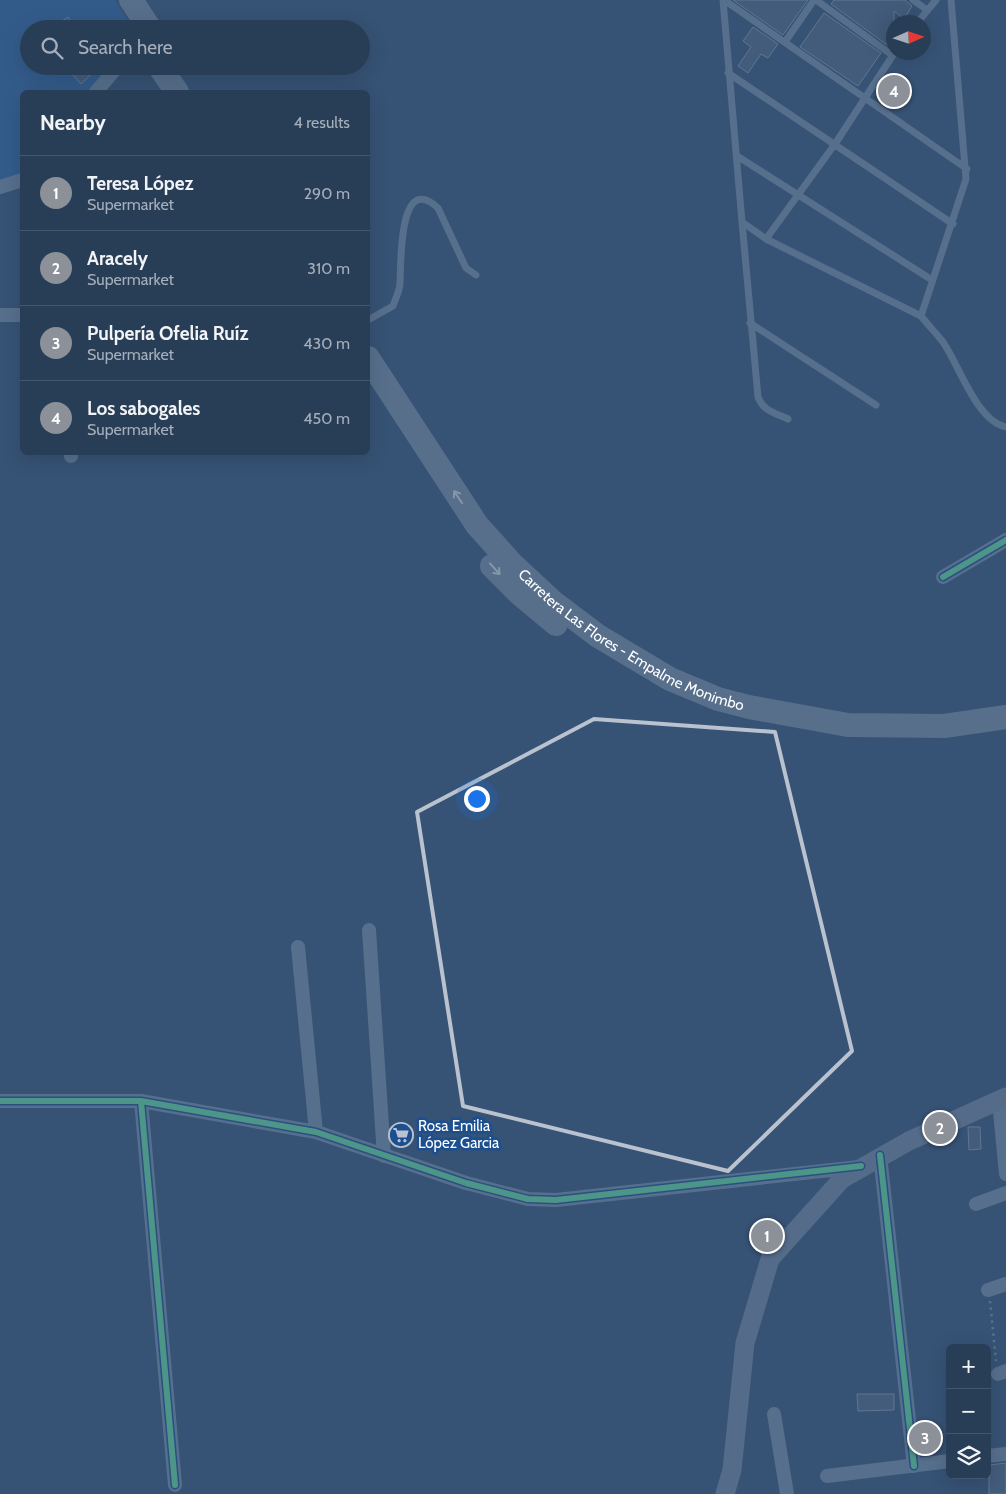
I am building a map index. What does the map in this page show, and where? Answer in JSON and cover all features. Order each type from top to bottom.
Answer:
[{"type":"highway","points":[[115,0],[127,20]]},
{"type":"highway","points":[[132,0],[144,20]]},
{"type":"highway","points":[[165,75],[176,90]]},
{"type":"highway","points":[[180,75],[191,90]]},
{"type":"highway","name":"Carretera Las Flores - Empalme Monimbo","points":[[370,361],[477,525],[512,564],[553,602],[598,636],[670,679],[718,699],[775,713],[835,723],[880,726],[944,726],[1006,717]]},
{"type":"highway","name":"Carretera Las Flores - Empalme Monimbo","points":[[370,389],[441,502],[498,572],[544,616],[586,645],[671,697],[732,717],[797,732],[866,740],[930,740],[1006,732]]},
{"type":"street","points":[[98,90],[110,75]]},
{"type":"street","points":[[0,187],[20,181]]},
{"type":"street","points":[[0,315],[20,315]]},
{"type":"street","points":[[943,577],[1006,540]]},
{"type":"street","points":[[369,930],[384,1156]]},
{"type":"street","points":[[298,947],[316,1132]]},
{"type":"street","points":[[725,1494],[732,1470],[745,1343],[770,1259],[842,1179],[880,1155],[1002,1099],[1006,1174]]},
{"type":"street","points":[[0,1101],[141,1102],[316,1132],[466,1183],[528,1199],[556,1200],[861,1166]]},
{"type":"street","points":[[141,1102],[174,1485]]},
{"type":"street","points":[[880,1155],[914,1466]]},
{"type":"street","points":[[976,1204],[1006,1193]]},
{"type":"street","points":[[988,1290],[1006,1284]]},
{"type":"street","points":[[774,1414],[787,1494]]},
{"type":"street","points":[[991,1456],[1006,1454]]},
{"type":"street","points":[[827,1476],[946,1462]]},
{"type":"lane","points":[[723,0],[967,169]]},
{"type":"lane","points":[[723,0],[758,398],[761,406],[788,419]]},
{"type":"lane","points":[[785,42],[815,0],[886,49]]},
{"type":"lane","points":[[913,0],[927,10]]},
{"type":"lane","points":[[923,15],[936,0]]},
{"type":"lane","points":[[920,316],[952,224],[966,179],[967,169],[951,0]]},
{"type":"lane","points":[[766,239],[799,195],[889,60]]},
{"type":"lane","points":[[728,73],[952,224]]},
{"type":"lane","points":[[738,156],[932,280]]},
{"type":"lane","points":[[370,319],[393,306],[400,286],[403,227],[409,209],[414,203],[422,200],[432,202],[438,208],[466,268],[476,275]]},
{"type":"lane","points":[[742,222],[766,239],[920,316],[944,343],[982,410],[1000,426],[1006,427]]},
{"type":"lane","points":[[750,323],[876,405]]},
{"type":"path","points":[[988,1290],[1002,1373]]},
{"type":"highlighted area","points":[[594,719],[775,732],[852,1051],[728,1171],[463,1106],[417,812]]},
{"type":"shaded area","points":[[0,0],[115,0],[127,20],[20,20],[20,75],[110,75],[98,90],[20,90],[20,181],[0,187]]},
{"type":"building","points":[[733,0],[808,0],[783,35]]},
{"type":"building","points":[[834,0],[905,0],[912,6],[906,15],[899,15],[894,11],[894,15],[886,15],[886,44],[831,4]]},
{"type":"building","points":[[824,13],[881,53],[858,86],[800,47]]},
{"type":"building","points":[[753,27],[778,44],[768,58],[761,54],[748,73],[738,66],[751,47],[743,41]]},
{"type":"building","points":[[73,75],[90,75],[81,84]]},
{"type":"building","points":[[968,1127],[980,1127],[981,1149],[969,1150]]},
{"type":"building","points":[[857,1394],[894,1394],[894,1410],[858,1411]]},
{"type":"building","points":[[1006,1463],[1006,1494],[989,1494],[991,1465]]},
{"type":"cycle path","points":[[943,577],[1006,540]]},
{"type":"cycle path","points":[[0,1101],[141,1101],[316,1132],[466,1183],[528,1199],[556,1200],[861,1166]]},
{"type":"cycle path","points":[[141,1101],[175,1485]]},
{"type":"cycle path","points":[[880,1155],[914,1466]]},
{"type":"place","name":"Los sabogales","points":[[894,91]]},
{"type":"place","name":"Aracely","points":[[940,1128]]},
{"type":"place","name":"Rosa Emilia López Garcia","points":[[401,1135]]},
{"type":"place","name":"Teresa López","points":[[767,1236]]},
{"type":"place","name":"Pulpería Ofelia Ruíz","points":[[925,1438]]}]
